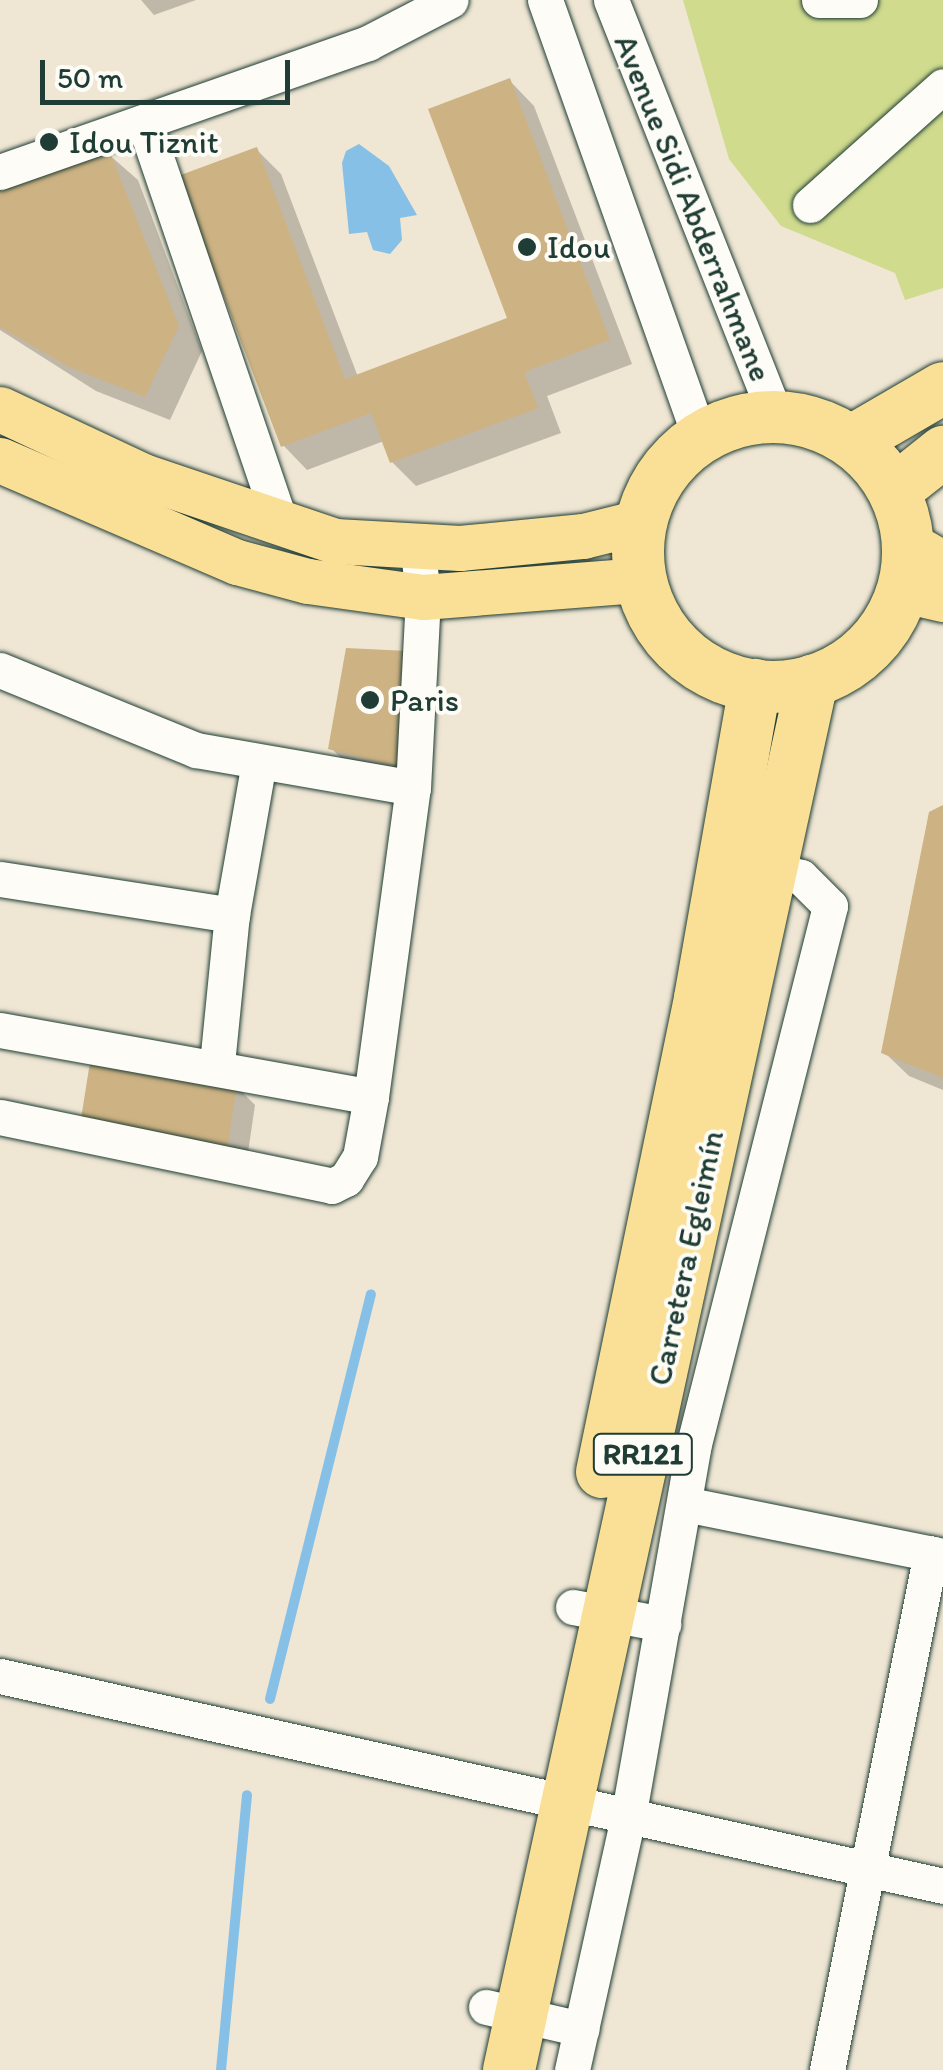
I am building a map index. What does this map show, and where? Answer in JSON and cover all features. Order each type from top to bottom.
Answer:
[{"type":"highway","points":[[852,440],[943,388]]},
{"type":"highway","points":[[776,416],[816,423],[852,440],[894,490],[925,574],[870,647],[812,682],[755,686],[710,671],[672,642],[640,580],[640,522],[672,460],[700,438],[736,421],[776,416]]},
{"type":"highway","points":[[894,490],[943,452]]},
{"type":"highway","name":"Carretera Egleimín","points":[[720,1003],[770,869],[812,682]]},
{"type":"highway","name":"Carretera Egleimín","points":[[472,2070],[504,2012],[591,1611],[650,1438],[720,1003],[755,686]]},
{"type":"highway","name":"Carretera Egleimín","points":[[504,2012],[509,2070]]},
{"type":"main road","points":[[0,409],[78,450],[282,527],[418,550],[583,536],[640,522]]},
{"type":"main road","points":[[0,460],[237,562],[308,581],[423,597],[640,580]]},
{"type":"street","points":[[0,172],[368,43],[452,0]]},
{"type":"street","name":"Avenue Sidi Abderrahmane","points":[[544,0],[700,438]]},
{"type":"street","name":"Avenue Sidi Abderrahmane","points":[[611,0],[776,416]]},
{"type":"street","points":[[820,0],[860,0]]},
{"type":"street","points":[[810,205],[943,86]]},
{"type":"street","points":[[144,122],[282,527]]},
{"type":"street","points":[[0,1117],[332,1186],[346,1179],[360,1157],[371,1097],[413,788],[423,597],[418,550]]},
{"type":"street","points":[[0,670],[196,750],[413,788]]},
{"type":"street","points":[[217,1064],[232,915],[259,762]]},
{"type":"street","points":[[572,2070],[628,1818],[686,1504],[650,1438],[800,1021],[830,906],[801,877],[770,869]]},
{"type":"street","points":[[0,879],[232,915]]},
{"type":"street","points":[[720,1003],[800,1021]]},
{"type":"street","points":[[0,1030],[217,1064],[371,1097]]},
{"type":"street","points":[[686,1504],[937,1555],[826,2070]]},
{"type":"street","points":[[591,1611],[663,1624]]},
{"type":"street","points":[[0,1676],[943,1886]]},
{"type":"street","points":[[504,2012],[581,2029]]},
{"type":"green space","points":[[683,0],[943,0],[943,288],[905,300],[895,273],[781,226],[729,159]]},
{"type":"water","points":[[359,144],[389,166],[417,215],[400,218],[402,240],[390,254],[373,250],[367,232],[349,234],[342,163],[346,151]]},
{"type":"building","name":"Idou","points":[[510,78],[610,340],[524,372],[538,408],[390,463],[371,413],[281,447],[178,176],[257,147],[345,379],[507,318],[428,109]]},
{"type":"building","points":[[108,147],[179,326],[145,397],[69,367],[0,327],[0,184]]},
{"type":"building","name":"Paris","points":[[346,648],[408,651],[397,767],[328,749]]},
{"type":"building","points":[[943,805],[943,1078],[881,1053],[929,812]]},
{"type":"building","points":[[90,1062],[237,1085],[227,1150],[80,1127]]},
{"type":"waterway","points":[[270,1699],[371,1294]]},
{"type":"waterway","points":[[221,2070],[247,1795]]},
{"type":"place","name":"Idou Tiznit","points":[[49,142]]},
{"type":"place","name":"Idou","points":[[527,247]]},
{"type":"place","name":"Paris","points":[[370,700]]}]
